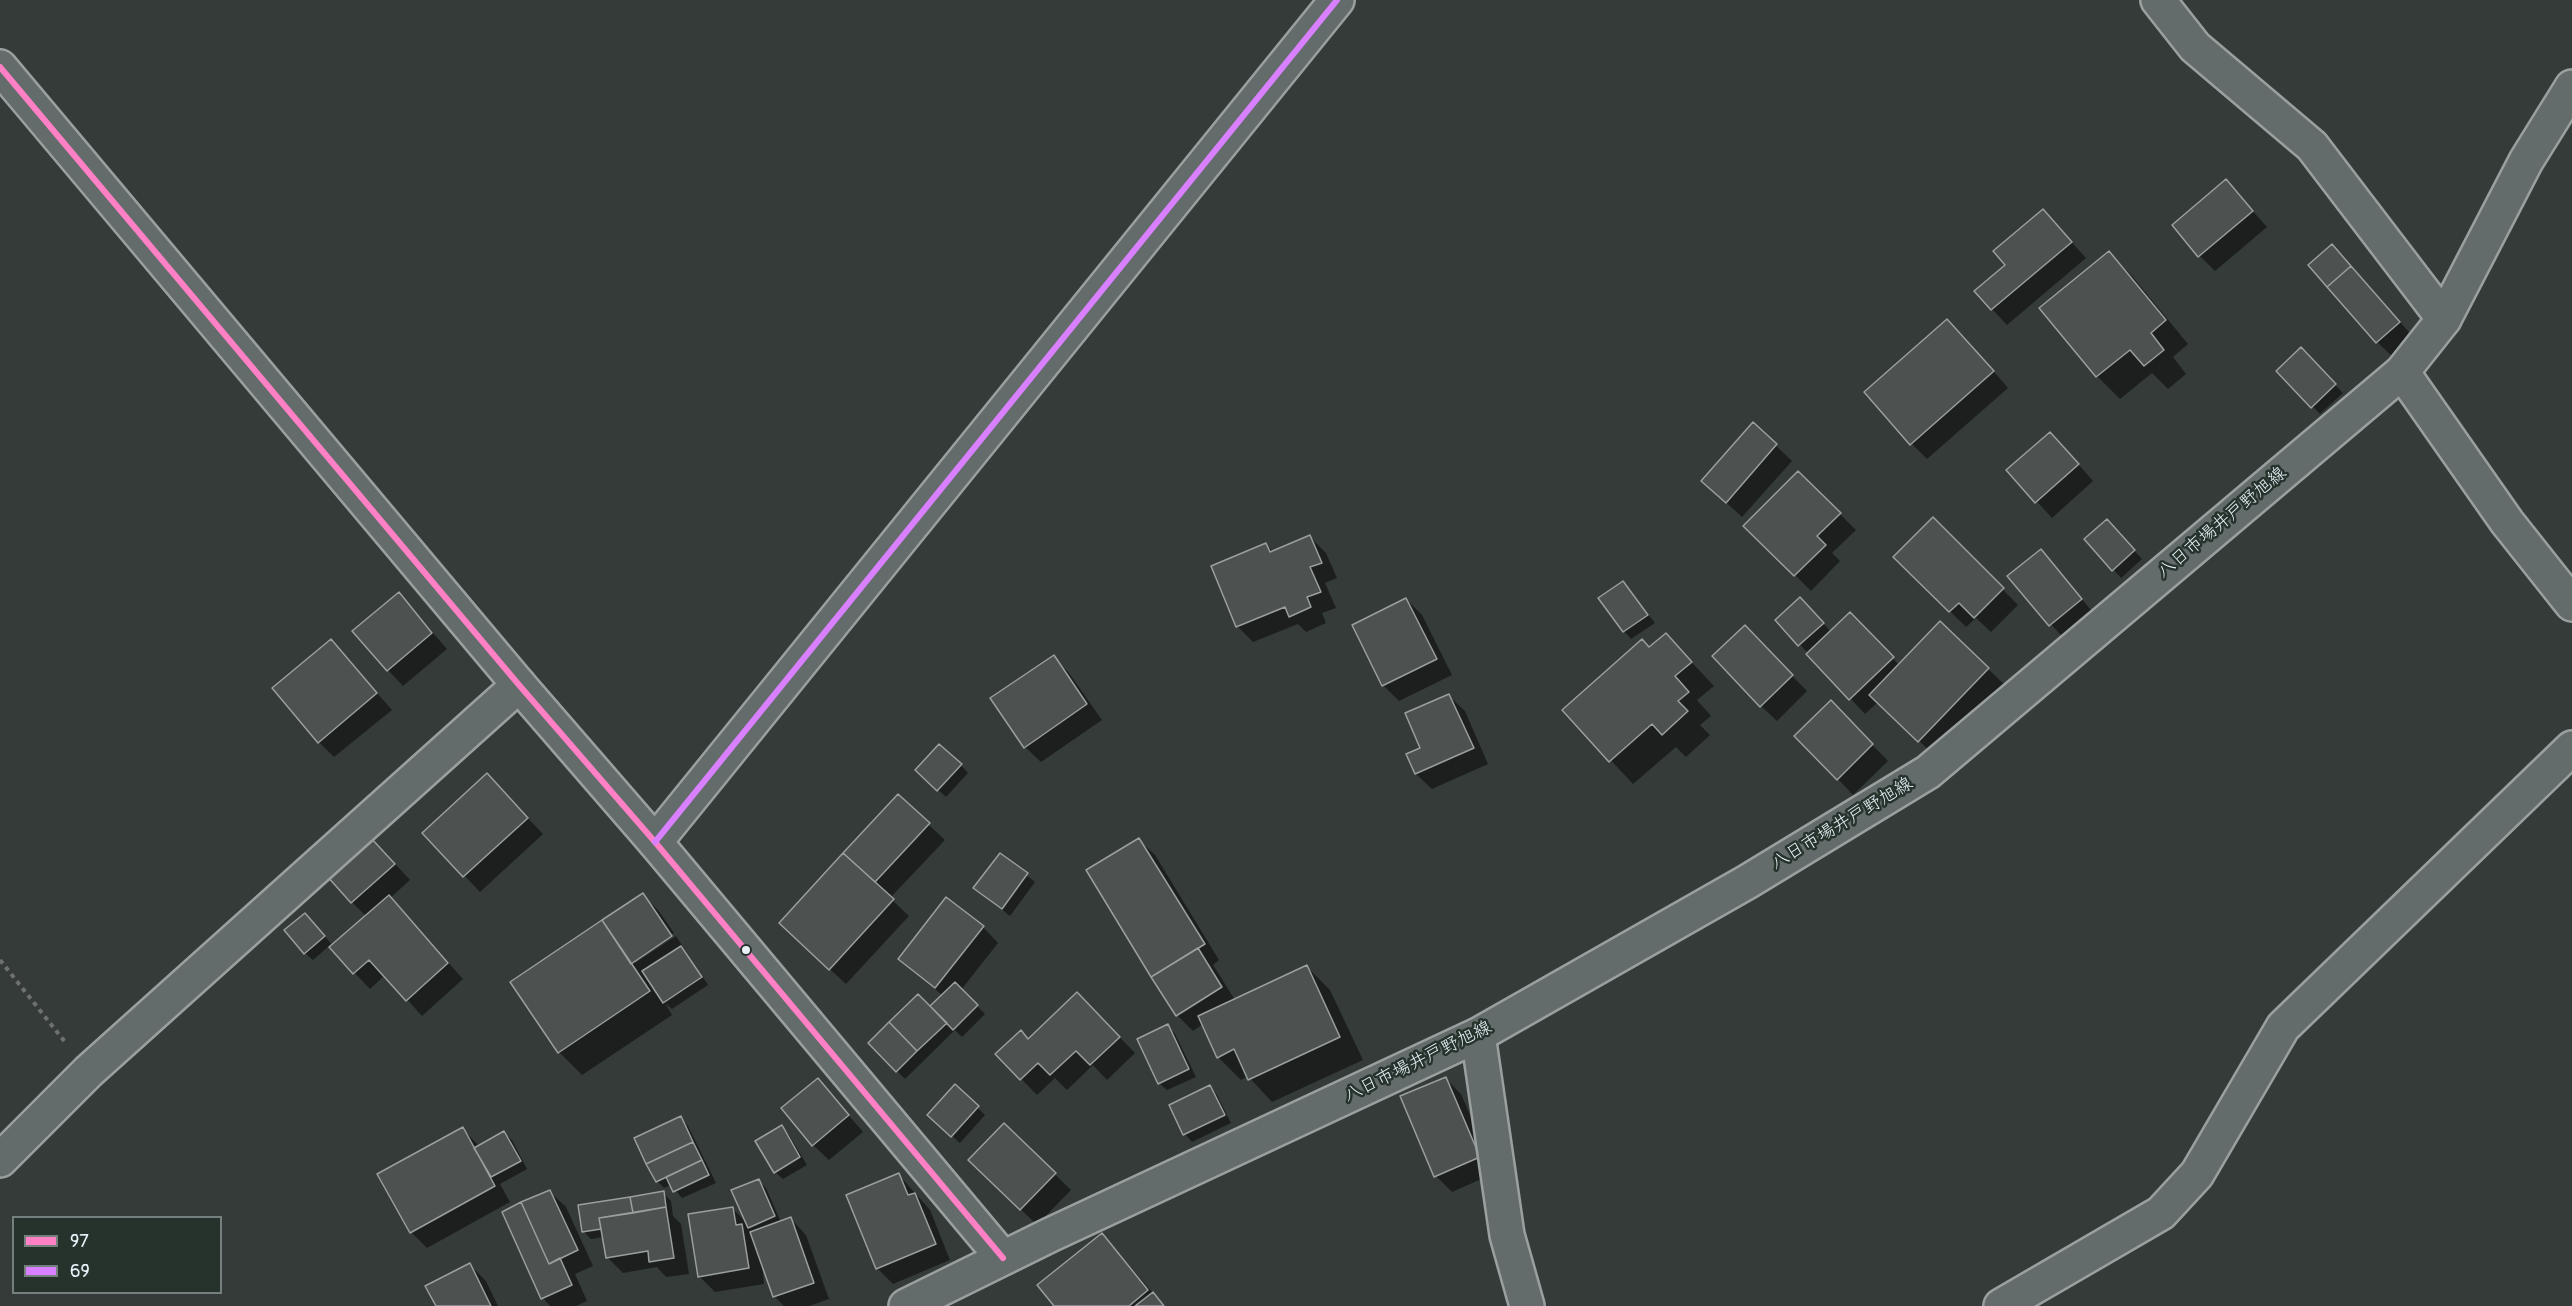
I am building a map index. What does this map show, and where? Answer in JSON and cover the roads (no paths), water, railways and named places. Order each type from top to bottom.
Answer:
[{"type":"main road","points":[[655,842],[1337,0]]},
{"type":"main road","points":[[2158,0],[2194,47],[2312,146],[2444,319]]},
{"type":"main road","points":[[0,67],[1003,1258]]},
{"type":"main road","name":"八日市場井戸野旭線","points":[[910,1305],[1003,1258],[1478,1035],[1747,882],[1928,772],[2402,372],[2444,319],[2526,161],[2572,87]]},
{"type":"main road","points":[[2402,372],[2507,522],[2572,604]]},
{"type":"main road","points":[[0,1160],[89,1071],[519,685]]},
{"type":"main road","points":[[2001,1306],[2161,1214],[2197,1174],[2283,1027],[2572,748]]},
{"type":"main road","points":[[1478,1035],[1507,1235],[1527,1306]]}]
